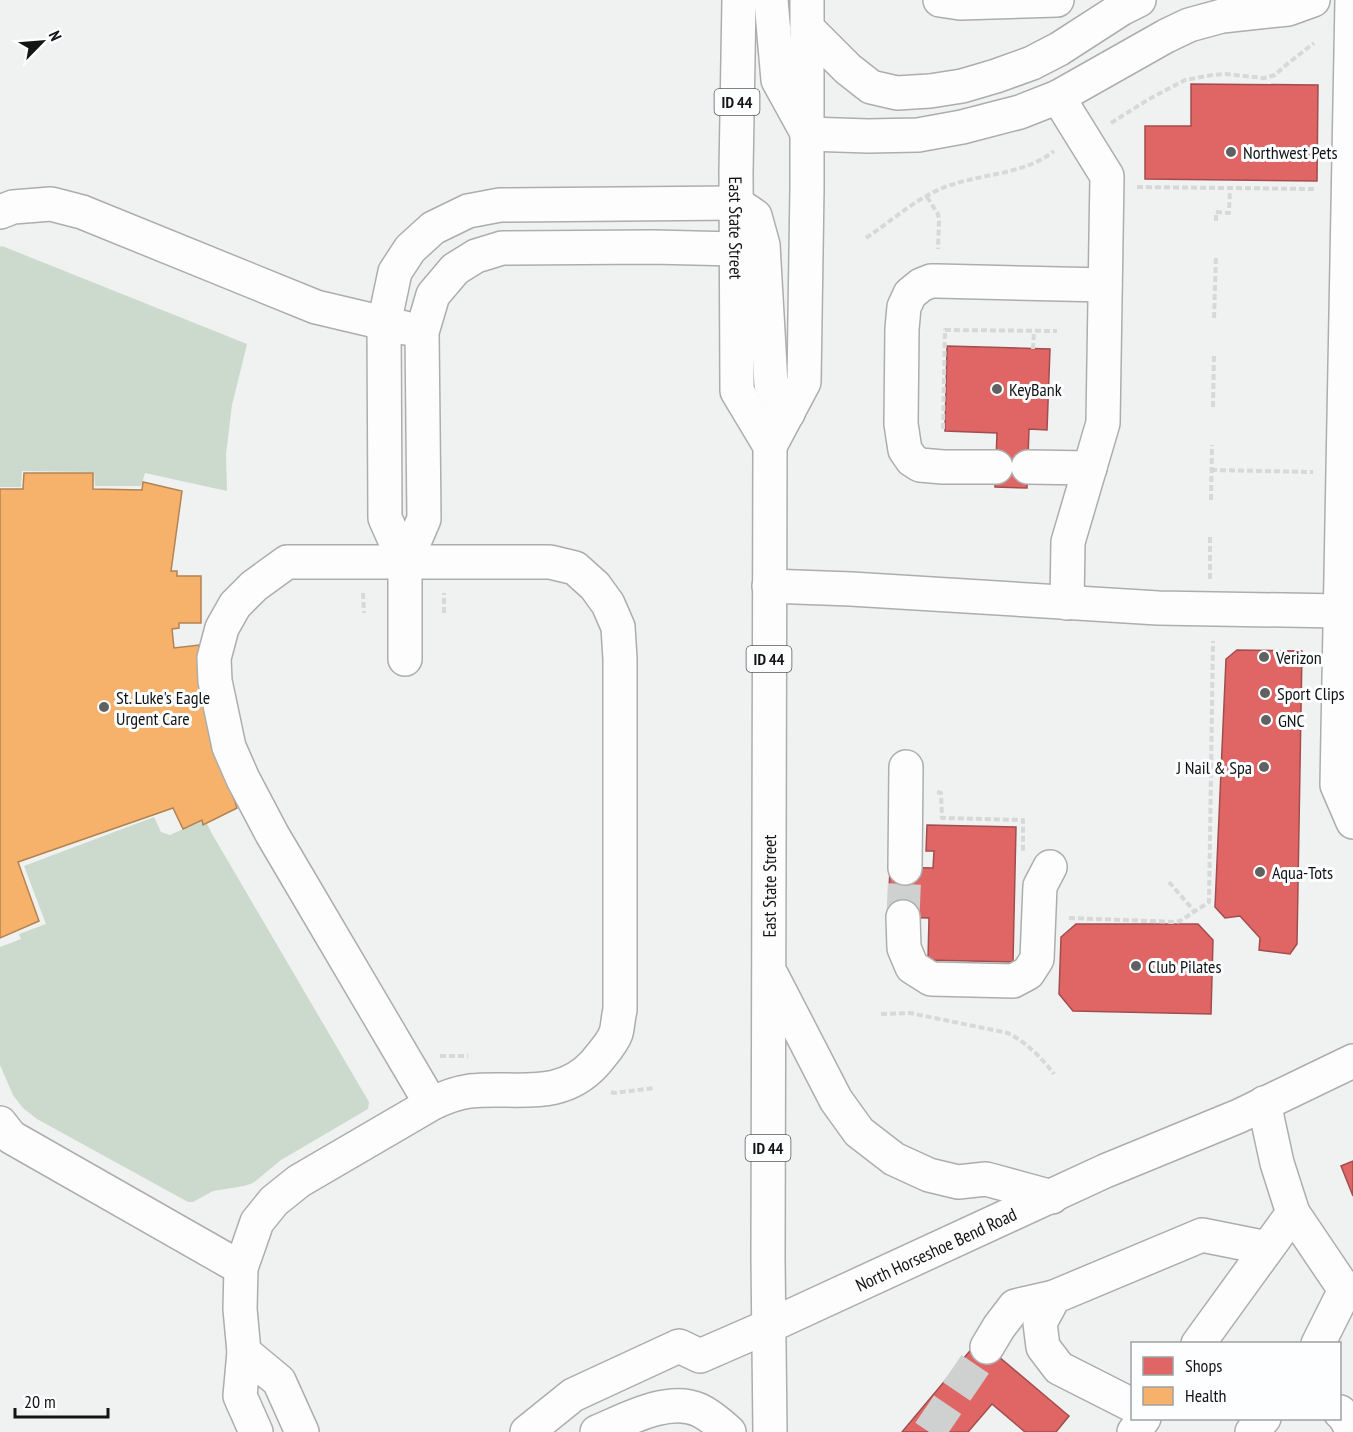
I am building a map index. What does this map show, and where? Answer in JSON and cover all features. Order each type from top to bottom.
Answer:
[{"type":"main road","name":"East State Street","points":[[739,0],[736,203],[737,391],[770,446]]},
{"type":"main road","points":[[771,0],[778,80],[808,134],[868,136],[918,135],[962,127],[1020,112],[1058,97],[1189,25],[1222,16],[1288,9],[1313,0]]},
{"type":"main road","points":[[940,0],[960,3],[1057,0]]},
{"type":"main road","points":[[1352,0],[1340,611],[1345,756],[1337,785],[1353,822]]},
{"type":"main road","points":[[807,14],[848,69],[870,87],[897,93],[962,86],[1032,63],[1059,49],[1126,3],[1143,49]]},
{"type":"main road","name":"East State Street","points":[[769,1326],[770,446],[804,382],[808,134],[807,14]]},
{"type":"main road","points":[[1058,97],[1107,176],[1103,423],[1068,542],[1067,603]]},
{"type":"main road","points":[[405,563],[385,518],[384,324],[395,272],[410,249],[433,228],[468,211],[500,205],[736,203],[755,216],[763,245],[771,384],[788,413]]},
{"type":"main road","points":[[0,212],[13,207],[51,204],[82,212],[316,307],[422,332]]},
{"type":"main road","points":[[405,659],[405,563],[424,519],[422,332],[433,295],[455,268],[476,256],[502,248],[736,249]]},
{"type":"main road","points":[[996,467],[920,465],[912,460],[905,450],[901,424],[902,329],[904,307],[910,294],[921,285],[931,281],[942,266],[1105,285]]},
{"type":"main road","points":[[1028,467],[1090,468]]},
{"type":"main road","points":[[256,1432],[240,1396],[244,1353],[240,1309],[241,1268],[256,1222],[274,1201],[299,1181],[447,1096],[470,1091],[547,1089],[571,1082],[588,1070],[605,1051],[616,1034],[620,1010],[620,659],[618,627],[608,604],[595,586],[575,568],[550,562],[287,562],[254,586],[235,605],[222,628],[214,658],[215,681],[229,747],[272,834],[431,1104]]},
{"type":"main road","points":[[769,586],[1158,608],[1340,611]]},
{"type":"main road","points":[[905,868],[906,767]]},
{"type":"main road","points":[[903,917],[904,948],[912,967],[931,980],[1013,981],[1029,974],[1037,959],[1040,886],[1036,860]]},
{"type":"main road","points":[[768,969],[836,1100],[859,1132],[894,1159],[929,1175],[958,1182],[986,1179],[1052,1197]]},
{"type":"main road","name":"North Horseshoe Bend Road","points":[[527,1432],[573,1395],[680,1346],[700,1356],[1105,1171],[1239,1116],[1353,1061]]},
{"type":"main road","points":[[1264,1103],[1277,1163],[1293,1213],[1345,1290],[1319,1342]]},
{"type":"main road","points":[[0,1123],[12,1137],[241,1268]]},
{"type":"main road","points":[[1199,1342],[1293,1213]]},
{"type":"main road","points":[[987,1347],[1015,1306],[1054,1297],[1202,1235],[1267,1248]]},
{"type":"main road","points":[[1054,1297],[1040,1323],[1043,1347],[1059,1368],[1131,1404]]},
{"type":"main road","name":"ID 44","points":[[769,1326],[770,1432]]},
{"type":"main road","points":[[244,1353],[279,1381],[302,1432]]},
{"type":"main road","points":[[597,1432],[650,1410],[676,1405],[698,1409],[729,1432]]},
{"type":"main road","points":[[1341,1413],[1353,1432]]},
{"type":"main road","points":[[1134,1432],[1143,1420]]},
{"type":"main road","points":[[1252,1432],[1263,1420]]},
{"type":"path","points":[[1106,124],[1185,81],[1225,74],[1264,78],[1275,75],[1314,43]]},
{"type":"path","points":[[866,238],[910,205],[938,190],[967,180],[1036,164],[1059,147]]},
{"type":"path","points":[[1136,187],[1321,189]]},
{"type":"path","points":[[1216,221],[1216,212],[1229,213],[1230,188]]},
{"type":"path","points":[[927,197],[938,214],[942,266]]},
{"type":"path","points":[[1214,318],[1216,255]]},
{"type":"path","points":[[943,429],[945,330],[1057,331]]},
{"type":"path","points":[[1033,349],[1034,331]]},
{"type":"path","points":[[1213,407],[1214,354]]},
{"type":"path","points":[[1211,500],[1212,445]]},
{"type":"path","points":[[1211,470],[1319,472]]},
{"type":"path","points":[[1209,582],[1210,537]]},
{"type":"path","points":[[1058,918],[1176,922],[1209,902],[1213,632]]},
{"type":"path","points":[[937,792],[941,793],[942,818],[1023,820],[1036,860]]},
{"type":"path","points":[[1169,882],[1195,912]]},
{"type":"path","points":[[881,1014],[910,1013],[1008,1033],[1034,1051],[1054,1074]]},
{"type":"path","points":[[605,1088],[614,1094],[654,1088]]},
{"type":"green space","points":[[0,247],[247,344],[232,405],[226,454],[227,491],[145,473],[141,486],[95,486],[94,472],[22,471],[21,487],[0,487]]},
{"type":"green space","points":[[154,817],[161,832],[170,835],[205,819],[369,1102],[368,1109],[281,1160],[253,1183],[213,1191],[193,1202],[188,1202],[37,1119],[23,1108],[13,1095],[0,1065],[0,947],[21,939],[19,934],[46,924],[24,866]]},
{"type":"building: Shops","name":"Northwest Pets","points":[[1191,84],[1318,85],[1317,181],[1145,179],[1145,126],[1191,126]]},
{"type":"building: Shops","name":"KeyBank","points":[[947,346],[1050,349],[1047,430],[1029,429],[1027,488],[995,487],[997,433],[945,431]]},
{"type":"building: Shops","points":[[1237,650],[1302,651],[1297,944],[1290,954],[1259,950],[1260,938],[1240,916],[1225,918],[1215,907],[1226,659]]},
{"type":"building: Shops","points":[[927,825],[1016,827],[1013,962],[928,960],[929,918],[888,917],[890,867],[933,868],[934,851],[926,851]]},
{"type":"building: Shops","points":[[1076,924],[1198,924],[1213,940],[1211,1014],[1073,1011],[1059,994],[1061,937]]},
{"type":"building: Shops","points":[[1353,1161],[1353,1196],[1341,1166]]},
{"type":"building: Shops","points":[[979,1340],[1069,1416],[1056,1432],[1025,1432],[992,1404],[968,1432],[902,1432]]},
{"type":"building: Health","name":"St. Luke's Eagle Urgent Care","points":[[24,473],[93,473],[93,489],[142,490],[143,482],[182,491],[171,571],[177,571],[177,576],[201,576],[201,623],[179,623],[179,628],[172,629],[174,648],[199,645],[205,686],[224,768],[237,808],[203,825],[202,820],[183,829],[173,808],[18,862],[39,921],[0,938],[0,489],[23,489]]},
{"type":"tunnel","points":[[903,917],[905,868]]},
{"type":"tunnel","points":[[929,1432],[987,1347]]},
{"type":"place","name":"Northwest Pets","points":[[1231,152]]},
{"type":"place","name":"KeyBank","points":[[997,389]]},
{"type":"place","name":"Verizon","points":[[1264,657]]},
{"type":"place","name":"Sport Clips","points":[[1265,693]]},
{"type":"place","name":"St. Luke's Eagle Urgent Care","points":[[104,707]]},
{"type":"place","name":"GNC","points":[[1266,720]]},
{"type":"place","name":"J Nail & Spa","points":[[1264,767]]},
{"type":"place","name":"Aqua-Tots","points":[[1260,872]]},
{"type":"place","name":"Club Pilates","points":[[1136,966]]}]
